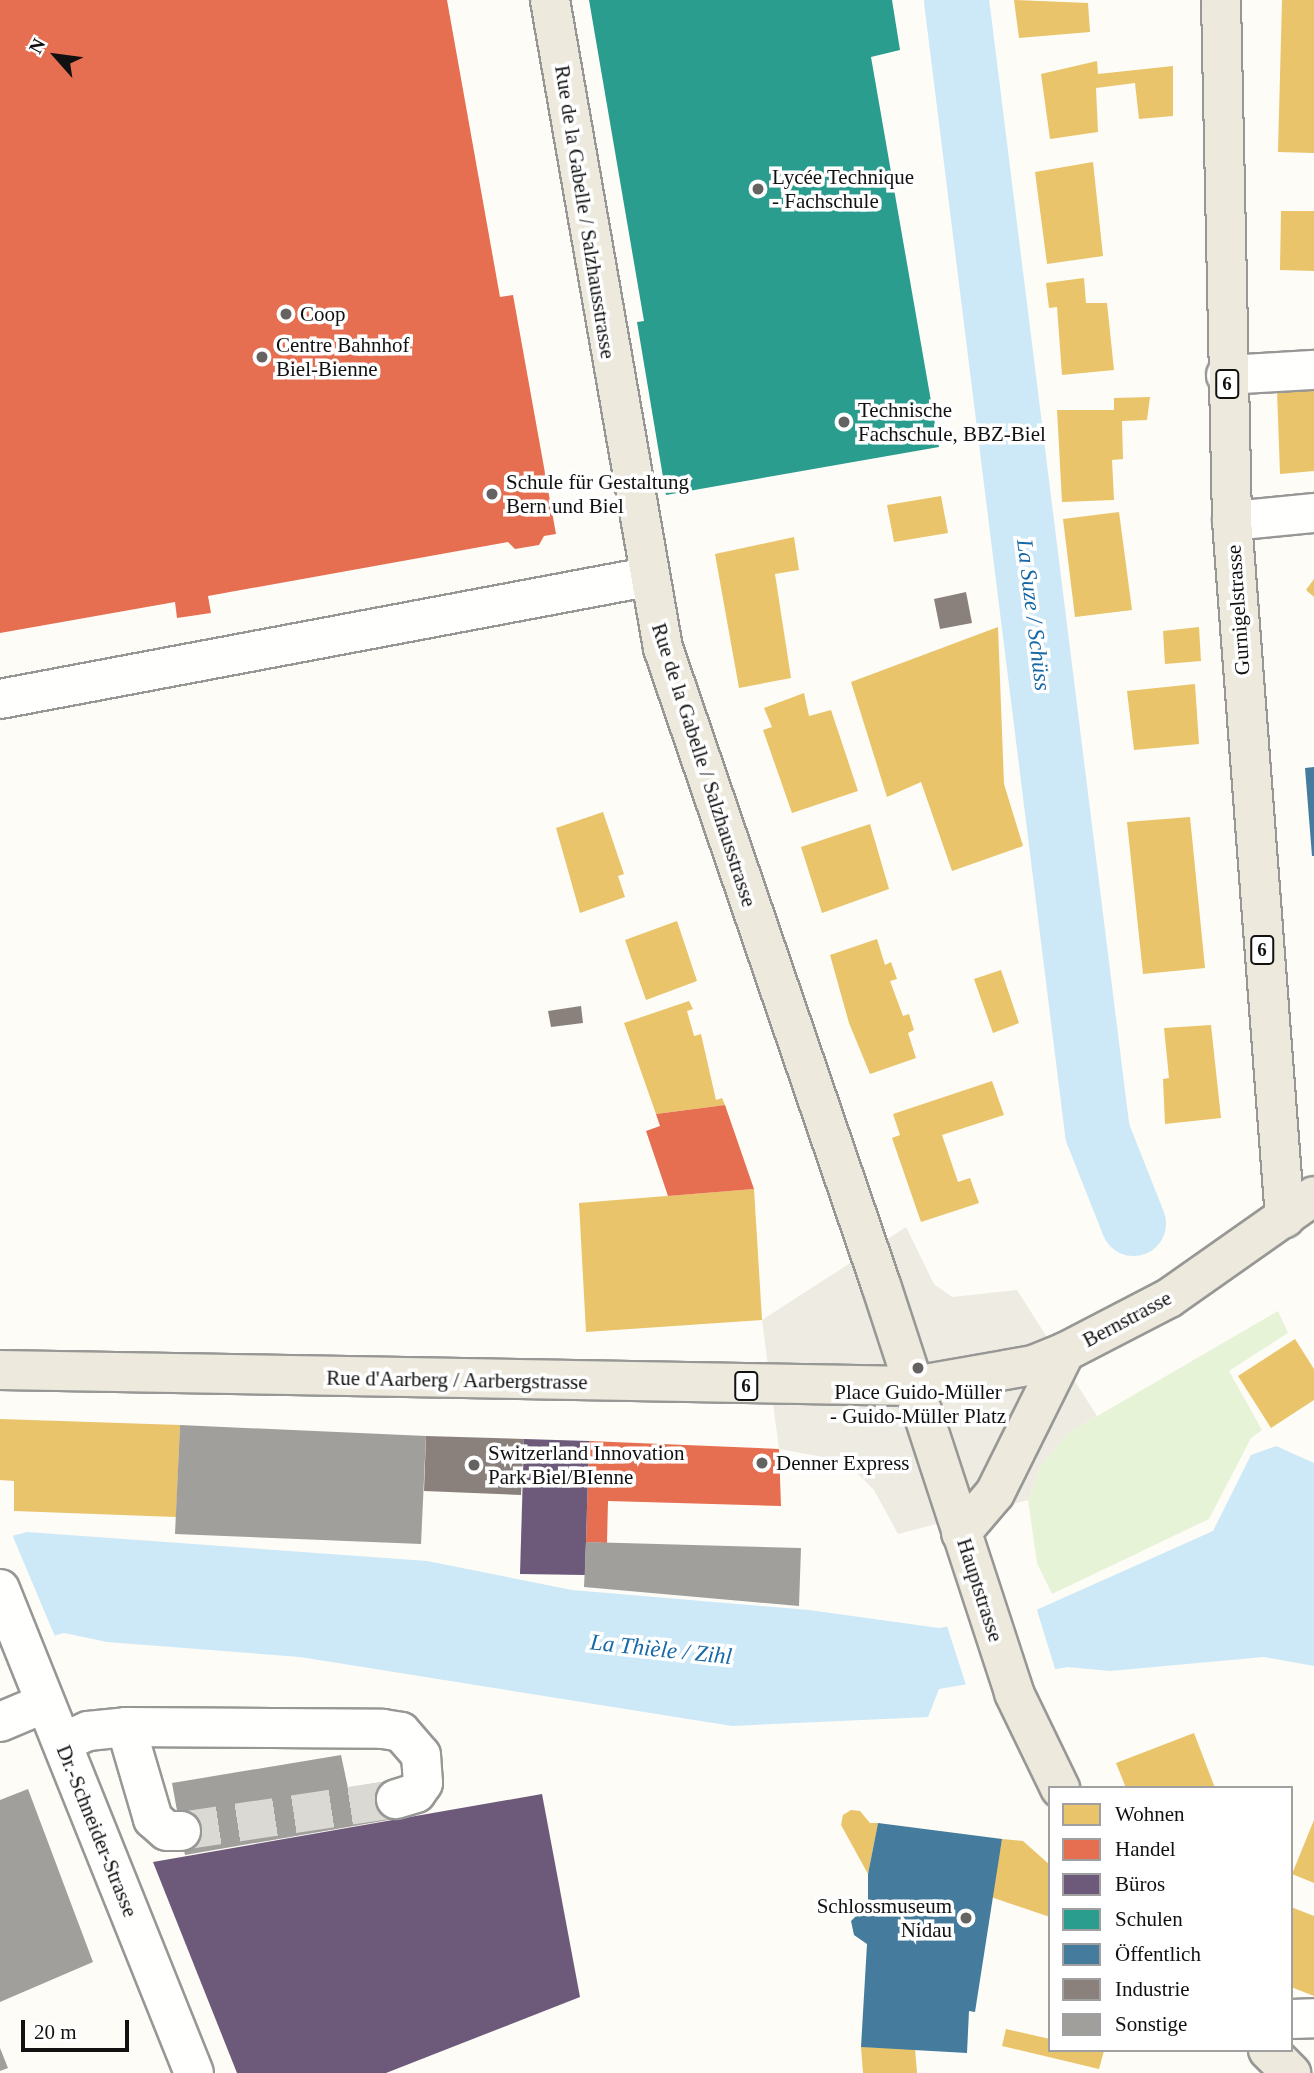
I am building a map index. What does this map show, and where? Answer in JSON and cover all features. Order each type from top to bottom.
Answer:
[{"type":"main road","name":"Rue de la Gabelle / Salzhausstrasse","points":[[550,0],[647,577],[668,661],[914,1386]]},
{"type":"main road","name":"Gurnigelstrasse","points":[[1221,0],[1226,375],[1232,521],[1300,1207]]},
{"type":"main road","name":"Bernstrasse","points":[[914,1386],[1033,1365],[1065,1352],[1169,1298],[1300,1207]]},
{"type":"main road","points":[[961,1533],[995,1493],[1065,1352]]},
{"type":"main road","name":"Rue d'Aarberg / Aarbergstrasse","points":[[0,1370],[914,1386]]},
{"type":"main road","name":"Hauptstrasse","points":[[914,1386],[1014,1693],[1059,1786]]},
{"type":"street","points":[[1226,375],[1314,370]]},
{"type":"street","points":[[1232,521],[1314,513]]},
{"type":"street","points":[[0,699],[647,577]]},
{"type":"street","name":"Dr.-Schneider-Strasse","points":[[0,1589],[194,2073]]},
{"type":"street","points":[[0,1721],[41,1692]]},
{"type":"street","points":[[62,1742],[88,1731],[126,1727],[401,1732],[421,1755],[424,1771],[416,1793],[396,1798]]},
{"type":"street","points":[[126,1727],[153,1819],[167,1831],[181,1831]]},
{"type":"street","points":[[1293,2019],[1314,2018]]},
{"type":"green space","points":[[1278,1311],[1288,1333],[1229,1371],[1262,1430],[1251,1438],[1209,1519],[1052,1594],[1037,1563],[1028,1500],[1040,1467],[1068,1433]]},
{"type":"shaded area","name":"Place Guido-Müller - Guido-Müller Platz","points":[[906,1227],[934,1284],[952,1297],[1017,1290],[1097,1416],[1068,1433],[1040,1467],[1028,1500],[898,1534],[874,1490],[845,1461],[779,1449],[762,1320]]},
{"type":"water","name":"La Thièle / Zihl","points":[[1276,1446],[1314,1463],[1314,1666],[1264,1657],[1110,1671],[1068,1667],[939,1689],[928,1717],[732,1726],[300,1657],[107,1642],[64,1633],[0,1650],[0,1539],[27,1532],[427,1561],[572,1590],[809,1610],[939,1628],[1034,1611],[1213,1531],[1251,1455]]},
{"type":"pier","points":[[11,1532],[56,1639],[0,1653],[0,1535]]},
{"type":"pier","points":[[1036,1607],[1056,1672],[967,1688],[946,1623]]},
{"type":"building: Wohnen","points":[[1014,0],[1088,3],[1090,32],[1019,38]]},
{"type":"building: Wohnen","points":[[1282,0],[1314,0],[1314,153],[1278,152]]},
{"type":"building: Wohnen","points":[[1097,61],[1098,74],[1173,66],[1173,116],[1139,119],[1135,83],[1096,88],[1098,132],[1050,139],[1041,74]]},
{"type":"building: Wohnen","points":[[1093,162],[1103,256],[1047,264],[1035,172]]},
{"type":"building: Wohnen","points":[[1281,211],[1314,211],[1314,271],[1280,270]]},
{"type":"building: Wohnen","points":[[1084,278],[1086,303],[1107,303],[1114,370],[1062,375],[1057,307],[1049,308],[1046,283]]},
{"type":"building: Wohnen","points":[[1314,388],[1314,471],[1280,474],[1277,390]]},
{"type":"building: Wohnen","points":[[1150,397],[1147,420],[1122,421],[1123,459],[1112,460],[1114,500],[1062,502],[1057,410],[1114,410],[1114,398]]},
{"type":"building: Wohnen","points":[[941,496],[948,533],[894,542],[887,505]]},
{"type":"building: Wohnen","points":[[1119,512],[1132,610],[1075,617],[1063,519]]},
{"type":"building: Wohnen","points":[[794,537],[799,570],[775,574],[791,678],[739,688],[715,554]]},
{"type":"building: Wohnen","points":[[1314,579],[1314,597],[1306,590]]},
{"type":"building: Wohnen","points":[[998,627],[1004,784],[1023,846],[952,871],[921,782],[887,797],[851,682]]},
{"type":"building: Wohnen","points":[[1199,627],[1201,661],[1165,664],[1163,631]]},
{"type":"building: Wohnen","points":[[1195,684],[1199,744],[1134,750],[1127,691]]},
{"type":"building: Wohnen","points":[[804,693],[809,716],[831,710],[858,791],[792,813],[763,730],[772,727],[764,708]]},
{"type":"building: Wohnen","points":[[603,812],[624,874],[618,876],[625,897],[580,913],[556,828]]},
{"type":"building: Wohnen","points":[[1190,817],[1205,968],[1143,974],[1127,822]]},
{"type":"building: Wohnen","points":[[870,824],[889,889],[822,913],[801,847]]},
{"type":"building: Wohnen","points":[[677,921],[697,981],[646,1000],[625,940]]},
{"type":"building: Wohnen","points":[[877,939],[885,965],[891,962],[897,979],[890,981],[903,1016],[909,1014],[914,1030],[908,1033],[916,1058],[870,1074],[849,1023],[830,955]]},
{"type":"building: Wohnen","points":[[1001,970],[1019,1023],[993,1033],[974,979]]},
{"type":"building: Wohnen","points":[[689,1001],[693,1009],[687,1011],[694,1036],[701,1034],[716,1100],[722,1098],[725,1105],[656,1114],[624,1023]]},
{"type":"building: Wohnen","points":[[1211,1025],[1221,1118],[1165,1124],[1163,1079],[1169,1078],[1164,1028]]},
{"type":"building: Wohnen","points":[[992,1081],[1004,1115],[942,1135],[958,1182],[970,1178],[979,1203],[921,1222],[892,1138],[900,1135],[893,1114]]},
{"type":"building: Wohnen","points":[[754,1189],[762,1320],[586,1332],[579,1203]]},
{"type":"building: Wohnen","points":[[1295,1339],[1314,1369],[1314,1400],[1271,1428],[1238,1376]]},
{"type":"building: Wohnen","points":[[0,1419],[180,1425],[176,1517],[14,1511],[14,1481],[0,1480]]},
{"type":"building: Wohnen","points":[[1194,1733],[1214,1786],[1125,1786],[1116,1763]]},
{"type":"building: Wohnen","points":[[851,1810],[860,1811],[870,1823],[878,1823],[868,1874],[841,1825],[843,1815]]},
{"type":"building: Wohnen","points":[[1314,1820],[1314,1883],[1293,1874]]},
{"type":"building: Wohnen","points":[[1002,1839],[1023,1841],[1048,1863],[1048,1916],[991,1897]]},
{"type":"building: Wohnen","points":[[1293,1908],[1314,1916],[1314,1996],[1293,1988]]},
{"type":"building: Wohnen","points":[[1006,2029],[1048,2039],[1048,2052],[1104,2052],[1099,2069],[1002,2046]]},
{"type":"building: Wohnen","points":[[861,2047],[915,2048],[917,2073],[863,2073]]},
{"type":"building: Handel","name":"Centre Bahnhof Biel-Bienne","points":[[0,0],[447,0],[500,297],[513,295],[556,534],[544,536],[539,545],[515,549],[508,542],[208,596],[211,613],[177,618],[175,602],[0,633]]},
{"type":"building: Handel","points":[[725,1105],[754,1189],[668,1196],[646,1131],[660,1126],[656,1114]]},
{"type":"building: Handel","points":[[589,1441],[779,1449],[781,1506],[608,1501],[607,1543],[586,1542]]},
{"type":"building: Büros","points":[[524,1439],[589,1441],[585,1575],[520,1574]]},
{"type":"building: Büros","points":[[542,1794],[580,1997],[386,2073],[237,2073],[153,1862]]},
{"type":"building: Schulen","name":"Lycée Technique - Fachschule","points":[[589,0],[892,0],[900,50],[871,57],[939,447],[666,495],[637,322],[644,321]]},
{"type":"building: Öffentlich","points":[[1314,767],[1314,856],[1312,856],[1305,768]]},
{"type":"building: Öffentlich","points":[[878,1823],[1002,1839],[975,2012],[969,2011],[967,2053],[861,2047],[867,1944],[854,1935],[851,1921],[861,1911],[868,1911],[868,1874]]},
{"type":"building: Industrie","points":[[966,592],[972,623],[940,629],[934,599]]},
{"type":"building: Industrie","points":[[581,1006],[583,1023],[551,1027],[548,1011]]},
{"type":"building: Industrie","name":"Switzerland Innovation Park Biel/BIenne","points":[[426,1436],[524,1439],[521,1495],[424,1491]]},
{"type":"building: Sonstige","points":[[180,1425],[426,1436],[421,1544],[175,1534]]},
{"type":"building: Sonstige","points":[[586,1542],[801,1548],[799,1606],[584,1587]]},
{"type":"building: Sonstige","points":[[341,1755],[348,1788],[393,1780],[400,1818],[185,1855],[172,1783]]},
{"type":"building: Sonstige","points":[[28,1789],[93,1962],[0,2002],[0,1800]]},
{"type":"building: Sonstige","points":[[0,2048],[8,2068],[0,2071]]},
{"type":"waterway","name":"La Suze / Schüss","points":[[956,0],[1097,1132],[1133,1223]]},
{"type":"tunnel","points":[[181,1831],[396,1799]]},
{"type":"place","name":"Lycée Technique - Fachschule","points":[[758,189]]},
{"type":"place","name":"Coop","points":[[286,314]]},
{"type":"place","name":"Centre Bahnhof Biel-Bienne","points":[[262,357]]},
{"type":"place","name":"Technische Fachschule, BBZ-Biel","points":[[844,422]]},
{"type":"place","name":"Schule für Gestaltung Bern und Biel","points":[[492,494]]},
{"type":"place","name":"Place Guido-Müller - Guido-Müller Platz","points":[[918,1368]]},
{"type":"place","name":"Denner Express","points":[[762,1463]]},
{"type":"place","name":"Switzerland Innovation Park Biel/BIenne","points":[[474,1465]]},
{"type":"place","name":"Schlossmuseum Nidau","points":[[966,1918]]}]
